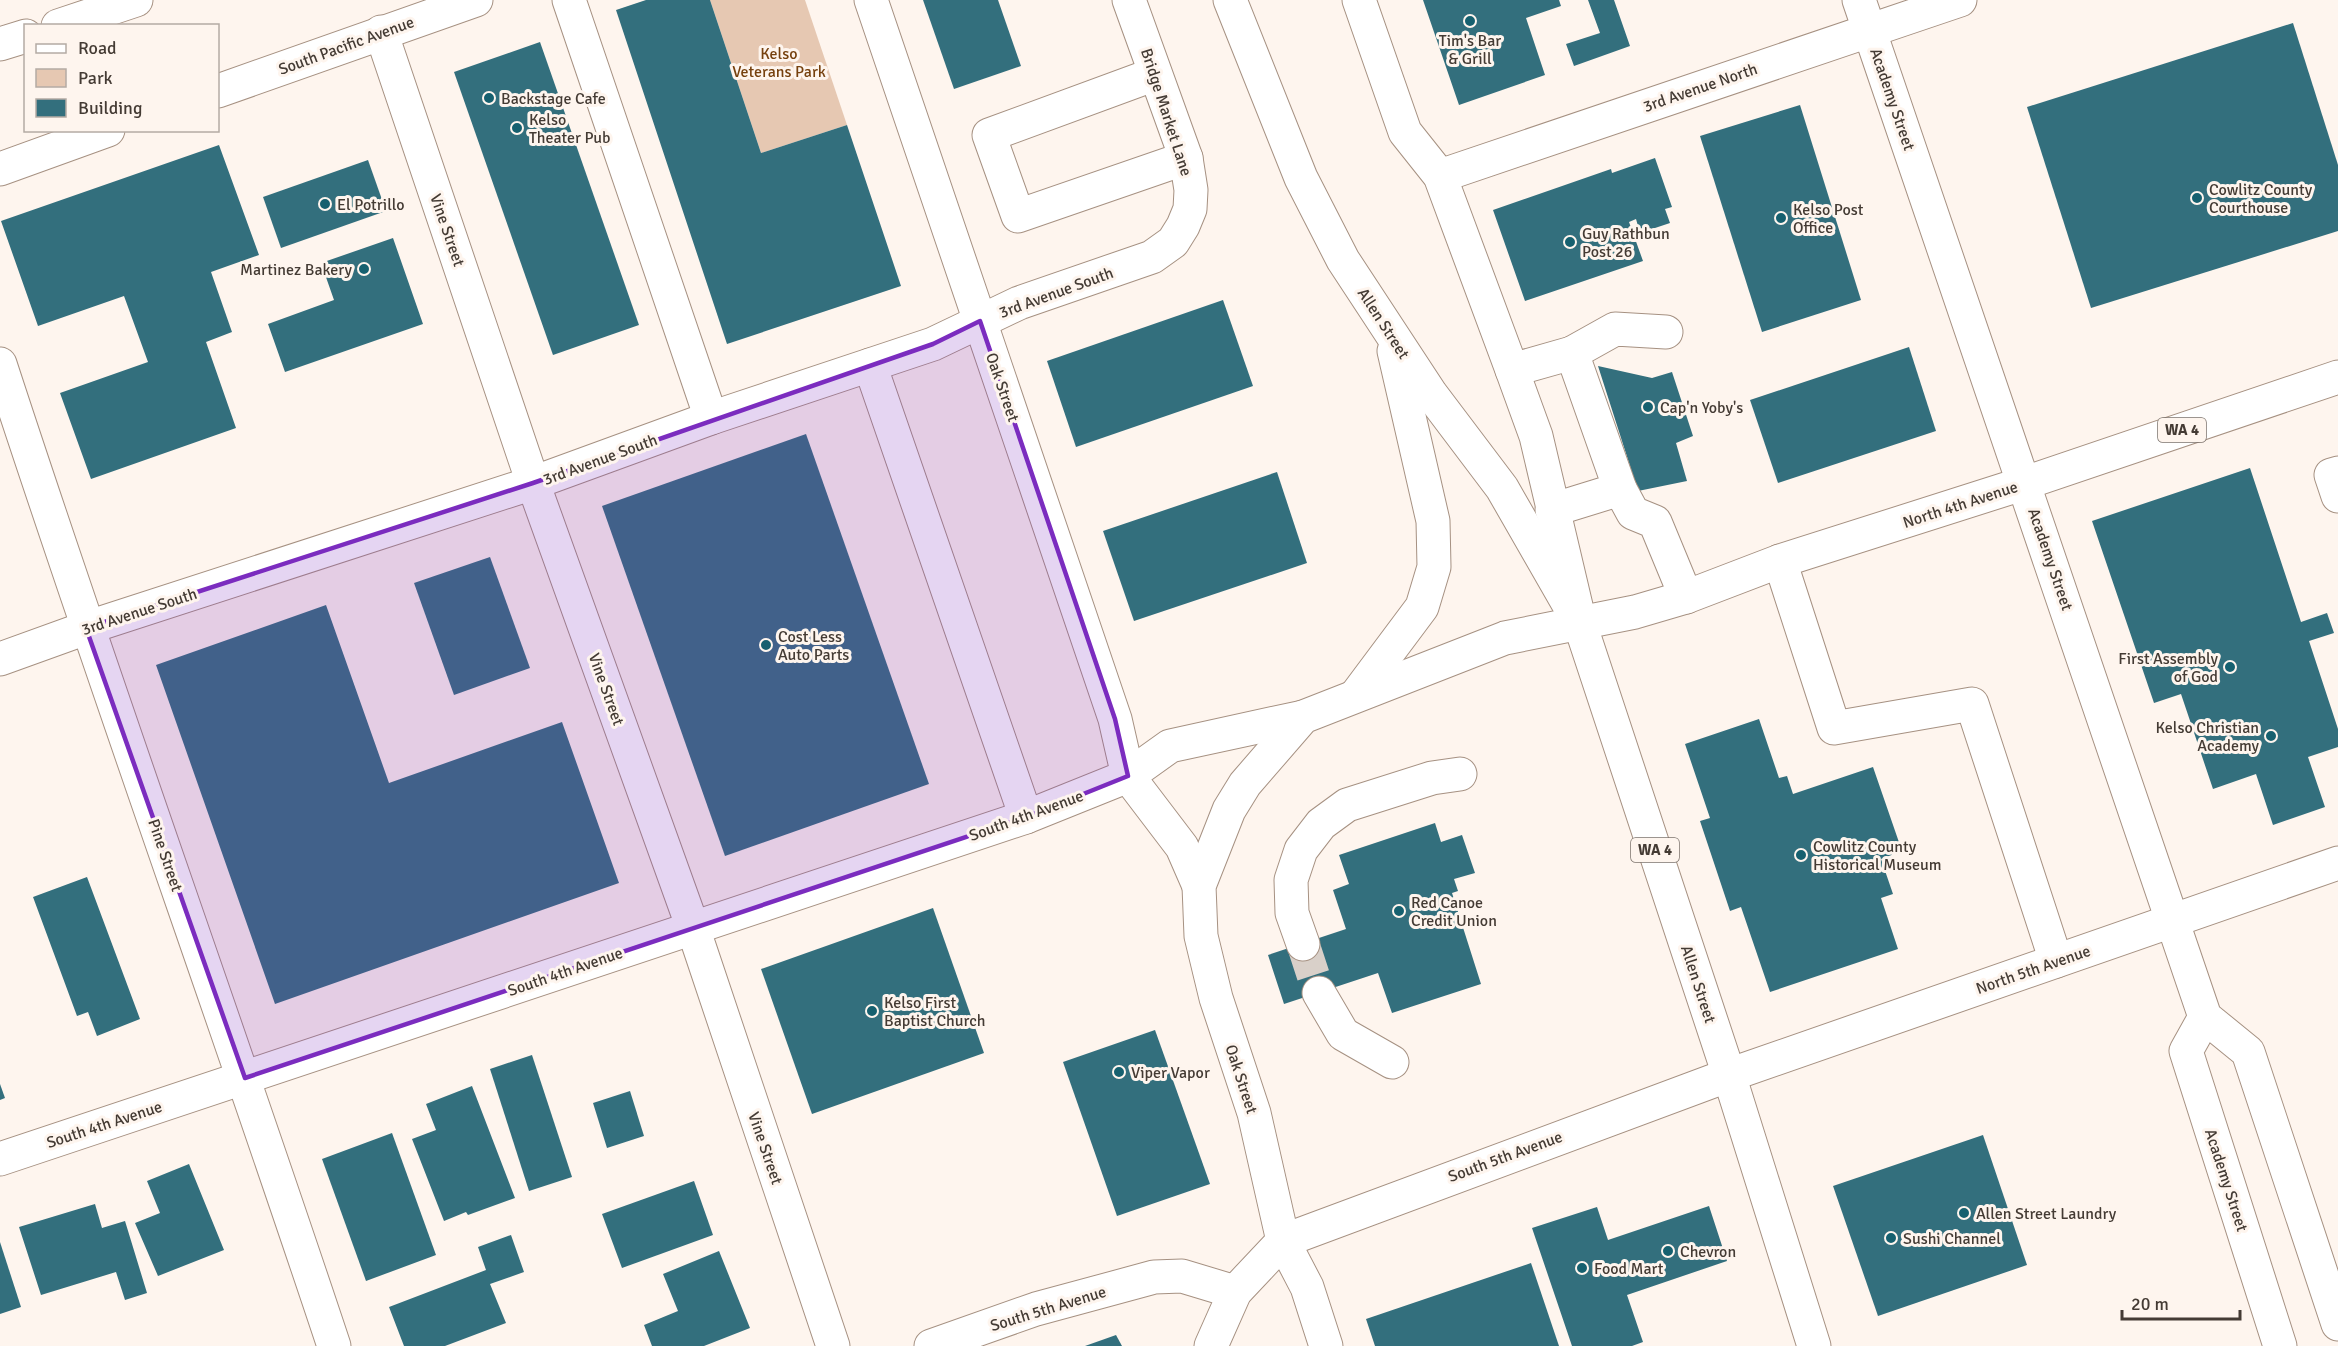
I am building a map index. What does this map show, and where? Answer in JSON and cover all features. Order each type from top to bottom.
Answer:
[{"type":"street","points":[[74,14],[136,0]]},
{"type":"street","name":"South Pacific Avenue","points":[[219,91],[476,0]]},
{"type":"street","points":[[568,0],[711,418]]},
{"type":"street","name":"Oak Street","points":[[871,0],[1115,719],[1128,776]]},
{"type":"street","name":"Bridge Market Lane","points":[[1129,0],[1186,158],[1191,190],[1190,209],[1183,226]]},
{"type":"street","name":"Allen Street","points":[[1230,0],[1301,178],[1344,260],[1431,394],[1502,488],[1581,624]]},
{"type":"street","name":"Allen Street","points":[[1359,0],[1405,132],[1440,176],[1536,436],[1581,624],[1729,1075],[1814,1346]]},
{"type":"street","name":"3rd Avenue North","points":[[1440,176],[1864,15],[1960,0]]},
{"type":"street","name":"Academy Street","points":[[1864,15],[2205,1017],[2186,1051],[2280,1346]]},
{"type":"street","name":"Vine Street","points":[[381,32],[533,483],[693,928],[833,1346]]},
{"type":"street","points":[[0,45],[24,37]]},
{"type":"street","points":[[1155,74],[989,135],[1018,216],[1186,158]]},
{"type":"street","points":[[0,169],[102,132]]},
{"type":"street","name":"3rd Avenue South","points":[[0,659],[86,628],[533,483],[711,418],[933,344],[1019,303],[1152,257],[1173,242],[1183,226]]},
{"type":"street","points":[[1512,369],[1572,352],[1615,329],[1666,332]]},
{"type":"street","points":[[1356,696],[1422,607],[1434,567],[1433,521],[1390,334]]},
{"type":"street","points":[[1572,352],[1620,489],[1633,513],[1655,522],[1686,597]]},
{"type":"street","name":"Pine Street","points":[[0,364],[86,628],[245,1078],[334,1346]]},
{"type":"street","points":[[870,365],[1026,817]]},
{"type":"street","name":"North 4th Avenue","points":[[1581,624],[1686,597],[1780,561],[2025,483],[2338,377]]},
{"type":"street","points":[[2338,472],[2331,475],[2338,496]]},
{"type":"street","points":[[1552,510],[1620,489]]},
{"type":"street","points":[[1780,561],[1834,728],[1972,704],[2056,961]]},
{"type":"street","points":[[1303,717],[1505,638],[1581,624]]},
{"type":"street","name":"Oak Street","points":[[1303,717],[1245,784],[1229,810],[1199,886],[1202,936],[1206,957],[1216,998],[1254,1113],[1282,1240],[1307,1287],[1326,1346]]},
{"type":"street","name":"South 4th Avenue","points":[[0,1159],[1026,817],[1128,776],[1170,746],[1303,717]]},
{"type":"street","points":[[1303,944],[1292,913],[1291,880],[1301,850],[1321,824],[1347,805],[1432,778],[1460,774]]},
{"type":"street","points":[[1128,776],[1182,847],[1199,886]]},
{"type":"street","name":"North 5th Avenue","points":[[1729,1075],[2338,863]]},
{"type":"street","points":[[1318,993],[1343,1034],[1392,1062]]},
{"type":"street","points":[[2205,1017],[2248,1052],[2338,1323]]},
{"type":"street","name":"South 5th Avenue","points":[[1282,1240],[1729,1075]]},
{"type":"street","points":[[1211,1346],[1235,1292],[1282,1240]]},
{"type":"street","name":"South 5th Avenue","points":[[931,1346],[1036,1309],[1154,1276],[1182,1275],[1235,1292]]},
{"type":"highlighted area","points":[[980,321],[1115,719],[1128,776],[1026,817],[245,1078],[86,628],[533,483],[933,344]]},
{"type":"green space","name":"Kelso Veterans Park","points":[[710,0],[805,0],[847,125],[761,153]]},
{"type":"building","points":[[646,0],[710,0],[761,153],[847,125],[901,286],[727,344],[616,10]]},
{"type":"building","points":[[923,0],[998,0],[1021,66],[954,89]]},
{"type":"building","points":[[1423,0],[1559,0],[1561,6],[1526,18],[1545,75],[1459,105]]},
{"type":"building","points":[[1588,0],[1614,0],[1630,46],[1574,66],[1566,44],[1600,33]]},
{"type":"building","name":"Cowlitz County Courthouse","points":[[2293,23],[2338,165],[2338,231],[2091,308],[2027,107]]},
{"type":"building","points":[[540,42],[639,325],[553,355],[454,72]]},
{"type":"building","name":"Kelso Post Office","points":[[1800,105],[1861,300],[1762,332],[1700,136]]},
{"type":"building","points":[[219,145],[259,255],[211,272],[232,332],[206,342],[236,428],[91,479],[60,393],[148,362],[124,296],[38,326],[1,221]]},
{"type":"building","name":"Guy Rathbun Post 26","points":[[1655,158],[1672,207],[1665,209],[1670,223],[1640,233],[1636,219],[1629,222],[1643,261],[1525,301],[1493,210],[1611,169],[1612,173]]},
{"type":"building","name":"El Potrillo","points":[[368,160],[386,211],[281,248],[263,197]]},
{"type":"building","points":[[393,238],[423,324],[285,372],[268,324],[334,300],[321,263]]},
{"type":"building","points":[[1223,300],[1253,386],[1076,447],[1047,361]]},
{"type":"building","points":[[1909,347],[1936,431],[1778,483],[1750,400]]},
{"type":"building","name":"Cap'n Yoby's","points":[[1598,366],[1652,378],[1672,372],[1693,436],[1676,443],[1687,481],[1638,491]]},
{"type":"building","name":"Cost Less Auto Parts","points":[[806,434],[929,784],[725,856],[602,506]]},
{"type":"building","name":"First Assembly of God","points":[[2250,468],[2301,622],[2327,613],[2334,633],[2309,641],[2338,729],[2338,747],[2308,757],[2325,807],[2273,825],[2256,774],[2213,789],[2181,694],[2154,703],[2092,521]]},
{"type":"building","points":[[1277,472],[1307,563],[1134,621],[1103,531]]},
{"type":"building","points":[[490,557],[530,668],[454,695],[414,583]]},
{"type":"building","points":[[326,605],[389,783],[562,722],[619,883],[275,1004],[156,665]]},
{"type":"building","name":"Cowlitz County Historical Museum","points":[[1759,719],[1779,778],[1787,776],[1793,794],[1873,767],[1902,851],[1881,859],[1893,894],[1881,898],[1898,949],[1770,992],[1741,907],[1730,911],[1700,821],[1710,818],[1685,744]]},
{"type":"building","name":"Red Canoe Credit Union","points":[[1435,823],[1441,842],[1462,835],[1475,873],[1454,879],[1458,891],[1452,893],[1481,984],[1392,1013],[1378,973],[1284,1004],[1268,955],[1346,929],[1333,890],[1349,884],[1339,855]]},
{"type":"building","points":[[87,877],[140,1019],[97,1036],[88,1012],[77,1016],[33,897]]},
{"type":"building","name":"Kelso First Baptist Church","points":[[933,908],[984,1053],[812,1114],[761,969]]},
{"type":"building","points":[[1155,1030],[1210,1184],[1117,1216],[1063,1062]]},
{"type":"building","points":[[532,1055],[572,1177],[529,1191],[490,1069]]},
{"type":"building","points":[[0,1084],[5,1098],[0,1100]]},
{"type":"building","points":[[472,1086],[515,1198],[444,1221],[412,1139],[436,1130],[426,1104]]},
{"type":"building","points":[[630,1091],[644,1136],[607,1148],[593,1103]]},
{"type":"building","points":[[392,1133],[436,1255],[366,1281],[322,1159]]},
{"type":"building","points":[[1983,1135],[2027,1265],[1878,1316],[1833,1186]]},
{"type":"building","points":[[189,1164],[224,1250],[158,1276],[135,1223],[160,1213],[147,1181]]},
{"type":"building","points":[[694,1181],[713,1235],[622,1268],[602,1214]]},
{"type":"building","points":[[95,1204],[102,1228],[125,1221],[147,1293],[125,1300],[116,1272],[41,1295],[19,1227]]},
{"type":"building","name":"Food Mart","points":[[1709,1206],[1727,1261],[1627,1295],[1643,1342],[1632,1346],[1572,1346],[1532,1228],[1597,1207],[1608,1240]]},
{"type":"building","points":[[511,1235],[524,1272],[490,1284],[506,1323],[445,1346],[404,1346],[389,1307],[486,1270],[478,1247]]},
{"type":"building","points":[[0,1242],[21,1307],[0,1314]]},
{"type":"building","points":[[719,1251],[750,1328],[704,1346],[652,1346],[644,1325],[678,1311],[663,1274]]},
{"type":"building","points":[[1531,1263],[1559,1346],[1375,1346],[1366,1319]]},
{"type":"building","points":[[1116,1335],[1122,1346],[1085,1346]]},
{"type":"tunnel","points":[[1303,944],[1319,993]]},
{"type":"place","name":"Tim's Bar & Grill","points":[[1470,21]]},
{"type":"place","name":"Backstage Cafe","points":[[489,98]]},
{"type":"place","name":"Kelso Theater Pub","points":[[517,128]]},
{"type":"place","name":"Cowlitz County Courthouse","points":[[2197,198]]},
{"type":"place","name":"El Potrillo","points":[[325,204]]},
{"type":"place","name":"Kelso Post Office","points":[[1781,218]]},
{"type":"place","name":"Guy Rathbun Post 26","points":[[1570,242]]},
{"type":"place","name":"Martinez Bakery","points":[[364,269]]},
{"type":"place","name":"Cap'n Yoby's","points":[[1648,407]]},
{"type":"place","name":"Cost Less Auto Parts","points":[[766,645]]},
{"type":"place","name":"First Assembly of God","points":[[2230,667]]},
{"type":"place","name":"Kelso Christian Academy","points":[[2271,736]]},
{"type":"place","name":"Cowlitz County Historical Museum","points":[[1801,855]]},
{"type":"place","name":"Red Canoe Credit Union","points":[[1399,911]]},
{"type":"place","name":"Kelso First Baptist Church","points":[[872,1011]]},
{"type":"place","name":"Viper Vapor","points":[[1119,1072]]},
{"type":"place","name":"Allen Street Laundry","points":[[1964,1213]]},
{"type":"place","name":"Sushi Channel","points":[[1891,1238]]},
{"type":"place","name":"Chevron","points":[[1668,1251]]},
{"type":"place","name":"Food Mart","points":[[1582,1268]]}]
